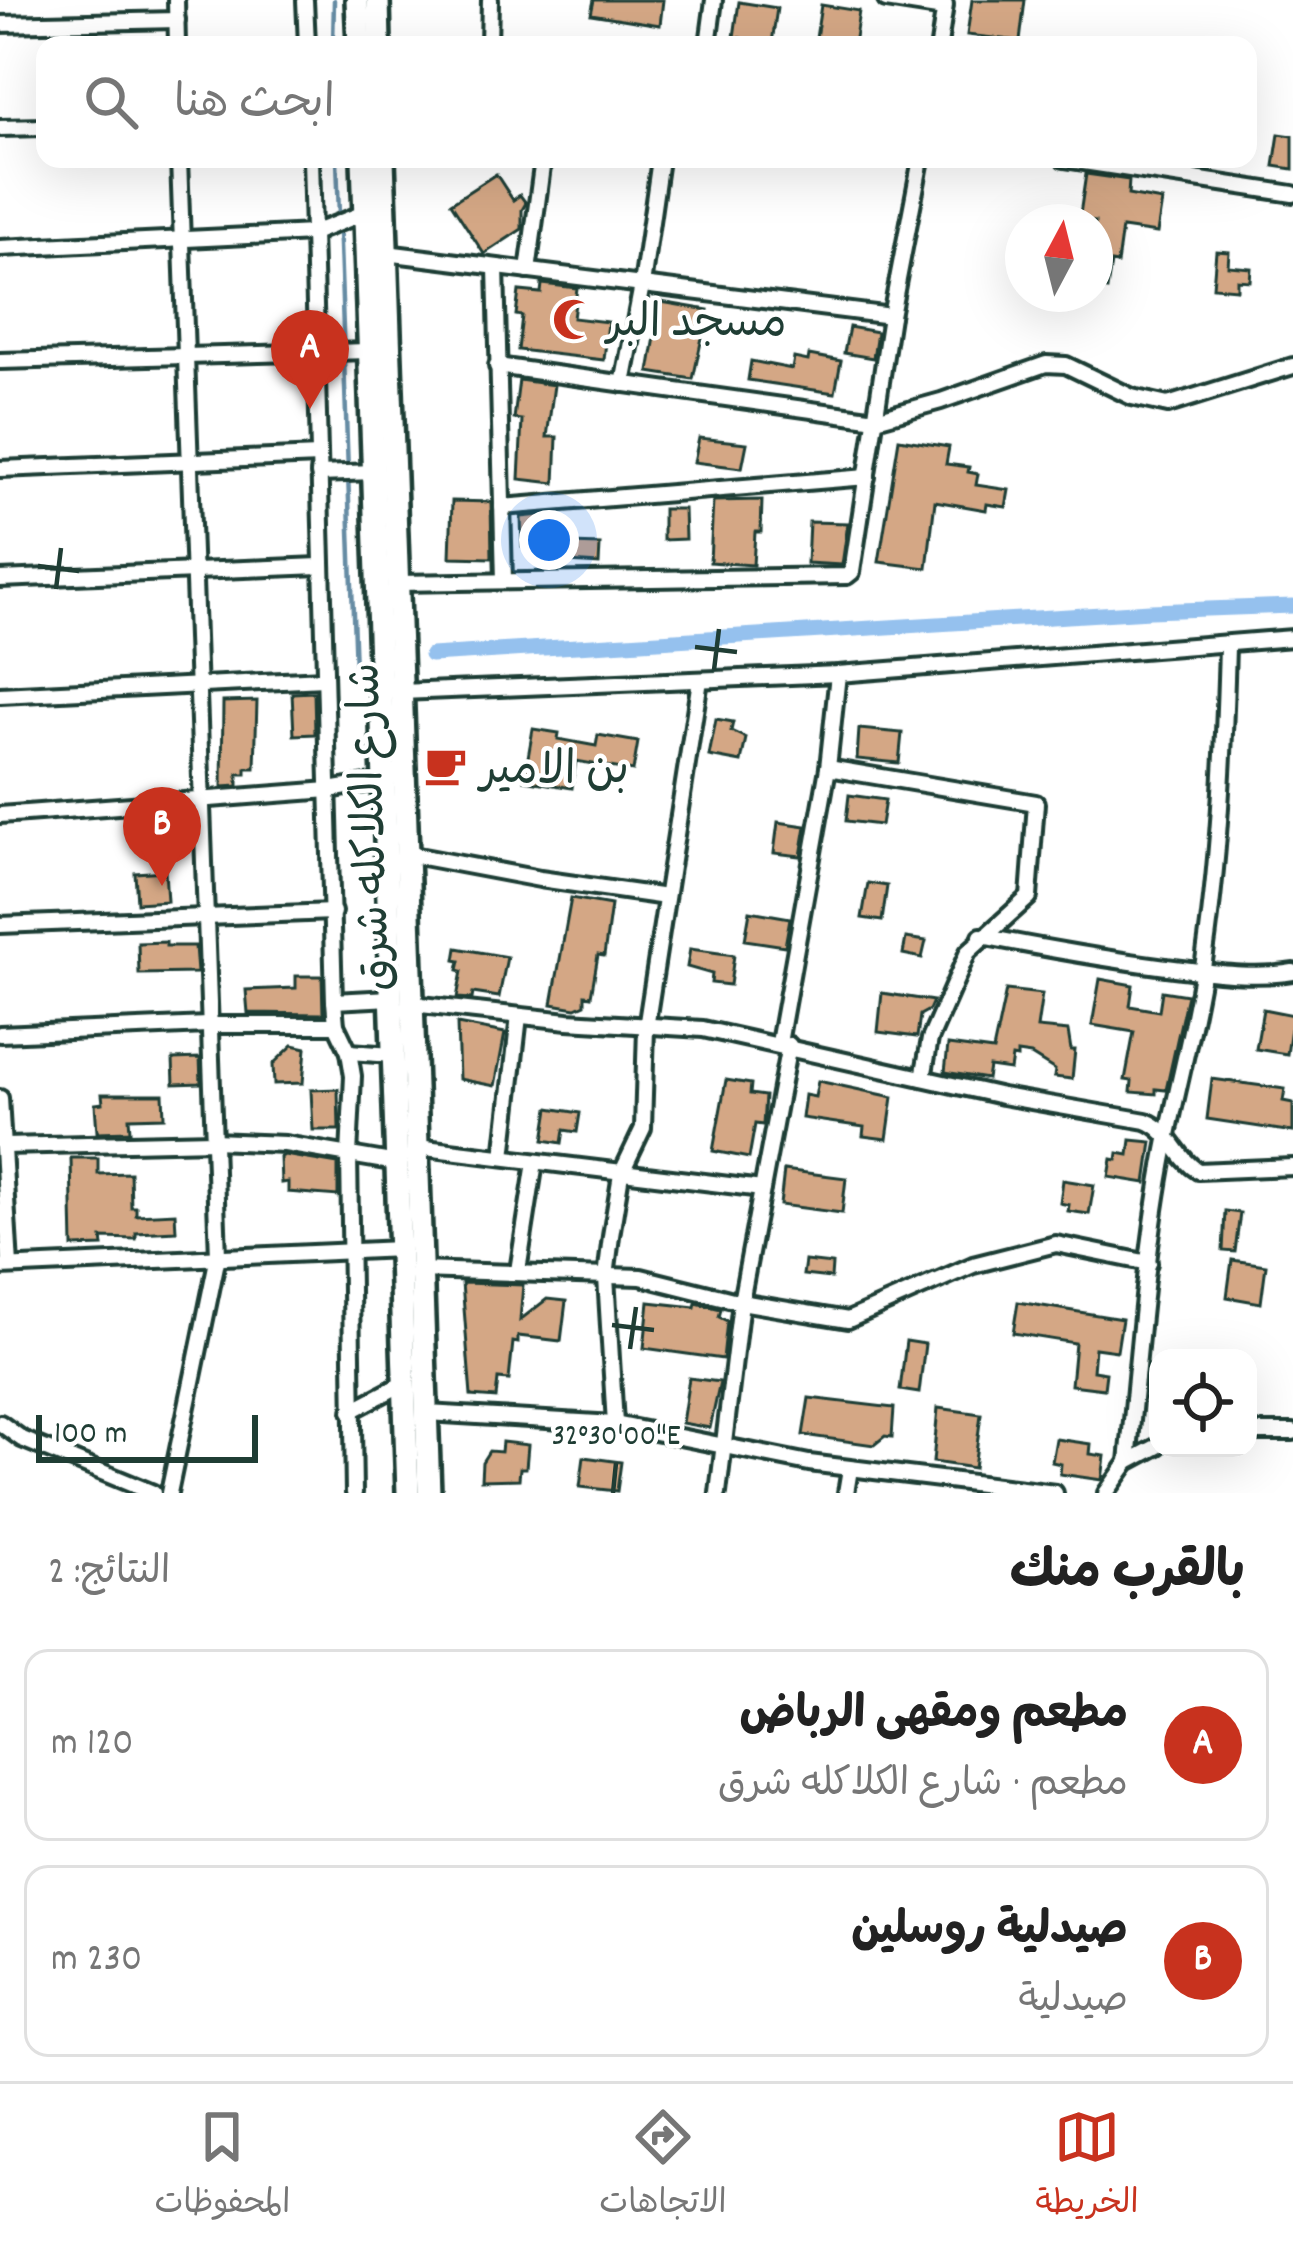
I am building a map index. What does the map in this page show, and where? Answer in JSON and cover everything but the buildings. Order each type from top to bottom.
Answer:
[{"type":"street","points":[[176,0],[177,36]]},
{"type":"street","points":[[305,0],[307,36]]},
{"type":"street","points":[[357,0],[359,36]]},
{"type":"street","points":[[378,0],[379,36]]},
{"type":"street","points":[[489,36],[490,0]]},
{"type":"street","points":[[709,36],[714,0]]},
{"type":"street","points":[[886,0],[945,4],[940,36]]},
{"type":"street","points":[[0,24],[177,20]]},
{"type":"street","points":[[0,128],[36,127]]},
{"type":"street","points":[[169,1493],[218,1256],[179,168]]},
{"type":"street","points":[[311,168],[334,1001],[336,1025],[349,1052],[353,1076],[349,1155],[354,1493]]},
{"type":"street","name":"شارع الكلاكله شرق","points":[[363,168],[384,781],[417,1147],[404,1383],[408,1493]]},
{"type":"street","name":"شارع الكلاكله شرق","points":[[382,168],[407,854],[402,1001],[393,1055],[397,1163],[427,1413],[429,1493]]},
{"type":"street","points":[[528,271],[542,168]]},
{"type":"street","points":[[623,384],[659,168]]},
{"type":"street","points":[[398,583],[848,576],[855,566],[891,316],[919,168]]},
{"type":"street","points":[[1123,168],[1293,194]]},
{"type":"street","points":[[0,248],[313,233],[364,213]]},
{"type":"street","points":[[386,253],[891,316]]},
{"type":"street","points":[[496,267],[504,581]]},
{"type":"street","points":[[0,361],[369,351]]},
{"type":"street","points":[[497,366],[876,419],[1046,364],[1066,365],[1132,398],[1168,405],[1293,366]]},
{"type":"street","points":[[0,469],[319,456]]},
{"type":"street","points":[[319,473],[374,472]]},
{"type":"street","points":[[502,507],[866,477]]},
{"type":"street","points":[[0,579],[320,566]]},
{"type":"street","points":[[401,692],[838,674],[1293,638]]},
{"type":"street","points":[[1128,1462],[1168,1136],[1202,971],[1222,798],[1227,646]]},
{"type":"street","points":[[718,1493],[741,1302],[828,768],[838,674]]},
{"type":"street","points":[[0,694],[324,679]]},
{"type":"street","points":[[615,1424],[606,1277],[621,1174],[643,1128],[646,1028],[700,680]]},
{"type":"street","points":[[828,768],[1036,802],[1029,897],[968,952],[930,1039],[923,1078]]},
{"type":"street","points":[[0,814],[329,790],[384,781]]},
{"type":"street","points":[[407,854],[666,897]]},
{"type":"street","points":[[0,925],[333,912]]},
{"type":"street","points":[[981,936],[1106,960],[1202,971],[1293,972]]},
{"type":"street","points":[[334,1001],[402,1001],[646,1028],[703,1029],[1146,1121],[1168,1136],[1198,1171],[1293,1167]]},
{"type":"street","points":[[503,1157],[519,1016]]},
{"type":"street","points":[[0,1034],[207,1024],[336,1025]]},
{"type":"street","points":[[349,1052],[393,1055]]},
{"type":"street","points":[[0,1098],[5,1266],[350,1252],[408,1263],[641,1276],[741,1302],[848,1320],[973,1265],[1056,1244],[1149,1263]]},
{"type":"street","points":[[4,1146],[285,1144],[397,1163]]},
{"type":"street","points":[[417,1147],[762,1189]]},
{"type":"street","points":[[518,1271],[535,1162]]},
{"type":"street","points":[[351,1411],[404,1383]]},
{"type":"street","points":[[427,1413],[615,1424],[723,1449],[850,1469],[1055,1493]]},
{"type":"street","points":[[0,1423],[39,1447],[153,1493]]},
{"type":"street","points":[[1257,1432],[1293,1432]]},
{"type":"street","points":[[1106,1493],[1128,1462],[1149,1451]]},
{"type":"street","points":[[846,1493],[850,1469]]},
{"type":"waterway","points":[[333,36],[334,0]]},
{"type":"waterway","points":[[337,168],[355,671],[372,663]]},
{"type":"waterway","points":[[431,655],[1293,606]]},
{"type":"place","name":"مسجد البر","points":[[573,319]]},
{"type":"place","name":"مطعم ومقهى الرباض","points":[[310,409]]},
{"type":"place","name":"بن الامير","points":[[446,766]]},
{"type":"place","name":"صيدلية روسلين","points":[[162,886]]}]
